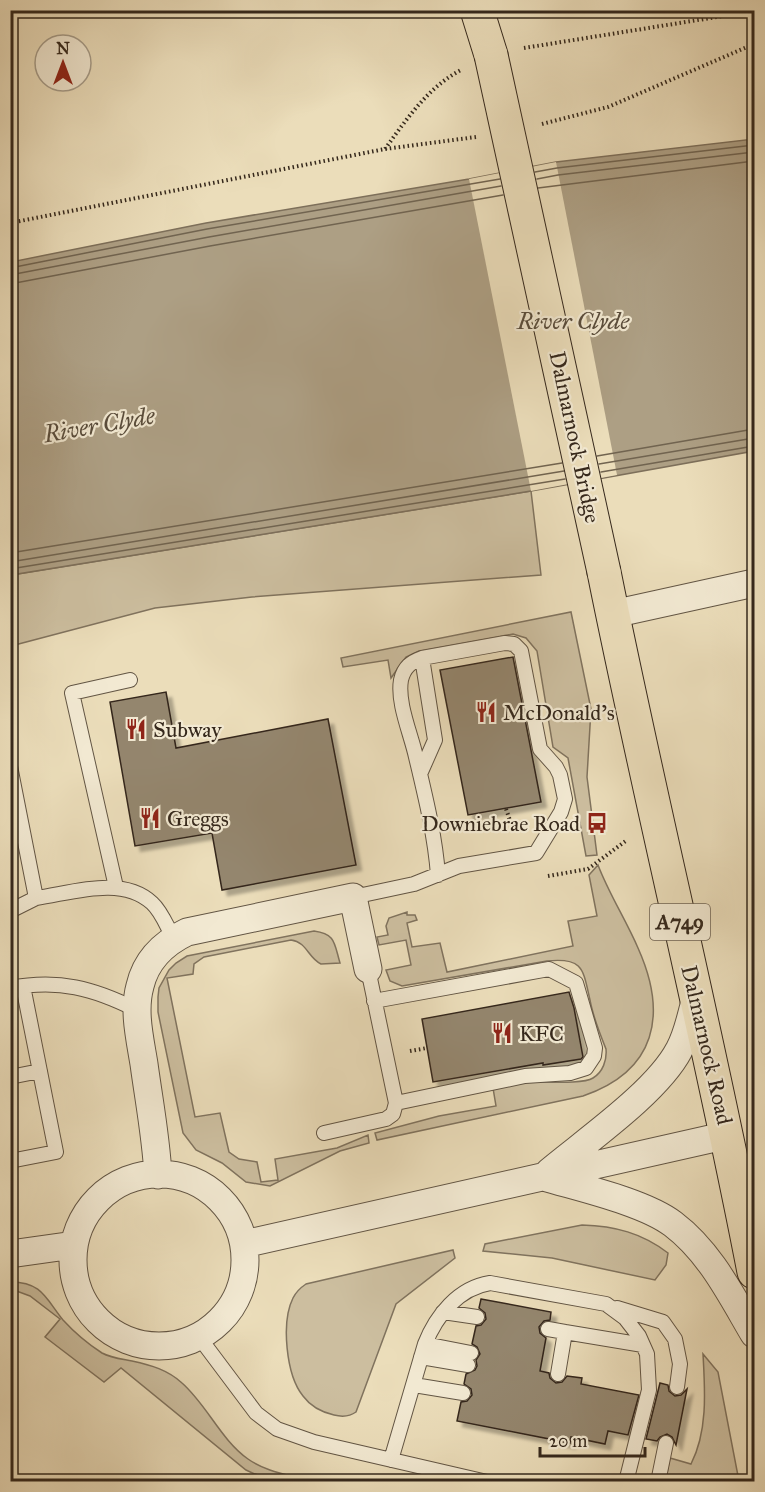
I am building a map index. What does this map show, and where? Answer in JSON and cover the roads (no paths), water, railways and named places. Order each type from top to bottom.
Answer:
[{"type":"main road","name":"Dalmarnock Bridge","points":[[477,10],[491,55],[604,572]]},
{"type":"main road","name":"Dalmarnock Road","points":[[604,572],[728,1135],[754,1272]]},
{"type":"street","points":[[613,614],[754,584]]},
{"type":"street","points":[[158,1175],[156,1140],[137,1010],[140,984],[146,970],[162,948],[187,932],[353,897],[368,969]]},
{"type":"street","points":[[543,1176],[622,1112],[666,1069],[679,1051],[687,1032],[696,998]]},
{"type":"street","points":[[244,1244],[728,1135]]},
{"type":"street","points":[[158,1175],[188,1179],[214,1194],[233,1216],[244,1244],[245,1262],[243,1280],[237,1298],[215,1326],[199,1337],[177,1345],[153,1346],[129,1342],[108,1330],[91,1314],[79,1293],[73,1269],[74,1245],[84,1217],[103,1194],[129,1180],[158,1175]]},
{"type":"street","points":[[543,1176],[639,1207],[671,1222],[709,1259],[754,1334]]},
{"type":"street","points":[[10,1254],[74,1245]]},
{"type":"lane","points":[[353,897],[414,884],[459,866],[536,853],[561,812],[565,799],[556,767],[540,749],[521,651],[514,644],[505,643],[412,661],[407,666],[401,681],[409,736],[436,848],[438,874]]},
{"type":"lane","points":[[420,774],[435,740],[422,658]]},
{"type":"lane","points":[[116,887],[72,693],[130,680]]},
{"type":"lane","points":[[10,766],[36,898]]},
{"type":"lane","points":[[10,911],[36,898],[116,887],[132,890],[153,904],[174,939]]},
{"type":"lane","points":[[324,1133],[386,1119],[393,1114],[396,1103],[368,969]]},
{"type":"lane","points":[[374,1001],[549,969],[576,983],[593,1038],[594,1056],[586,1068],[579,1071],[525,1076],[396,1103]]},
{"type":"lane","points":[[10,1161],[56,1152],[40,1071],[17,987],[49,984],[73,986],[112,998],[137,1010]]},
{"type":"lane","points":[[10,1077],[40,1071]]},
{"type":"lane","points":[[391,1460],[430,1330],[443,1312],[458,1298],[478,1285],[490,1283],[606,1304],[663,1322],[675,1339],[680,1364],[677,1387]]},
{"type":"lane","points":[[606,1304],[625,1318],[639,1336],[647,1354],[649,1390],[626,1482]]},
{"type":"lane","points":[[443,1312],[477,1317]]},
{"type":"lane","points":[[548,1329],[643,1345]]},
{"type":"lane","points":[[558,1374],[565,1332]]},
{"type":"lane","points":[[199,1337],[256,1413],[271,1425],[289,1434],[315,1442],[487,1482]]},
{"type":"lane","points":[[423,1350],[469,1359]]},
{"type":"lane","points":[[415,1381],[463,1389]]},
{"type":"lane","points":[[658,1482],[666,1443]]},
{"type":"water","name":"River Clyde","points":[[754,139],[754,451],[531,491],[11,575],[11,262],[206,223],[469,179],[556,162]]},
{"type":"place","name":"McDonald's","points":[[486,712]]},
{"type":"place","name":"Subway","points":[[136,729]]},
{"type":"place","name":"Greggs","points":[[150,818]]},
{"type":"place","name":"Downiebrae Road","points":[[597,823]]},
{"type":"place","name":"KFC","points":[[502,1033]]}]
